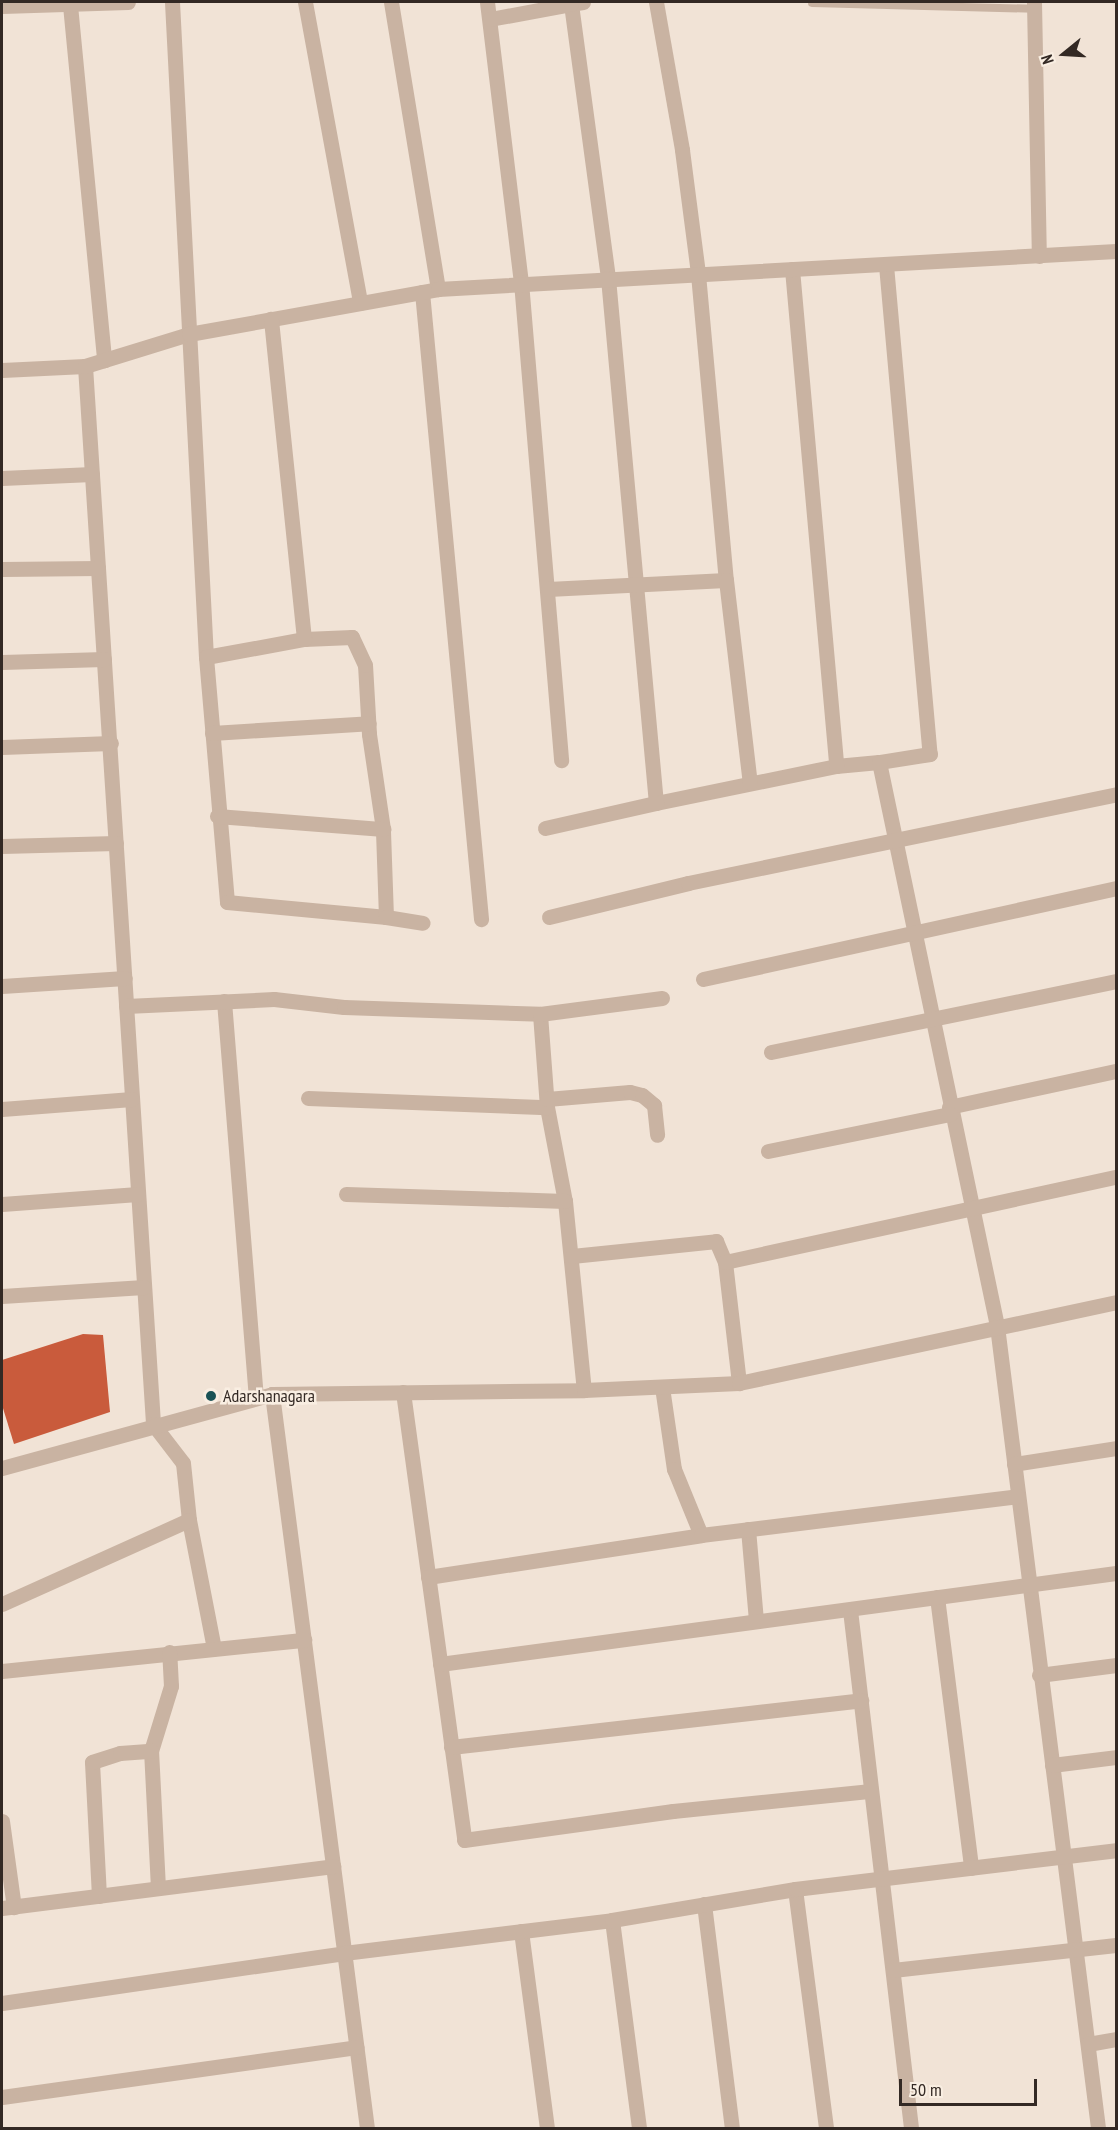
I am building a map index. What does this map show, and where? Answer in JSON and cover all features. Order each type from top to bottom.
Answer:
[{"type":"street","points":[[2,6],[29,3],[70,5],[127,2]]},
{"type":"street","points":[[172,2],[189,334],[200,486],[206,657],[227,902],[386,917],[423,923]]},
{"type":"street","points":[[305,2],[360,303]]},
{"type":"street","points":[[391,2],[438,289]]},
{"type":"street","points":[[487,2],[521,282],[561,760]]},
{"type":"street","points":[[490,19],[575,2],[608,278],[656,803]]},
{"type":"street","points":[[656,2],[682,150],[698,274],[726,580],[750,783]]},
{"type":"street","points":[[70,5],[104,360]]},
{"type":"street","points":[[1034,5],[1039,256]]},
{"type":"street","points":[[2,370],[85,366],[189,334],[438,289],[521,282],[886,265],[1116,251]]},
{"type":"street","points":[[545,828],[836,766],[930,754],[886,265]]},
{"type":"street","points":[[792,269],[836,766]]},
{"type":"street","points":[[422,292],[481,919]]},
{"type":"street","points":[[271,319],[304,639]]},
{"type":"street","points":[[85,366],[111,742],[153,1424],[183,1463],[189,1520],[214,1649]]},
{"type":"street","points":[[2,478],[92,474]]},
{"type":"street","points":[[2,569],[98,568]]},
{"type":"street","points":[[548,589],[726,580]]},
{"type":"street","points":[[206,657],[304,639],[352,637],[365,665],[369,723],[383,829],[386,917]]},
{"type":"street","points":[[2,662],[104,659]]},
{"type":"street","points":[[212,733],[369,723]]},
{"type":"street","points":[[2,747],[111,742]]},
{"type":"street","points":[[879,762],[930,1020],[997,1326],[1039,1675],[1098,2128]]},
{"type":"street","points":[[549,917],[1116,794]]},
{"type":"street","points":[[218,816],[383,829]]},
{"type":"street","points":[[2,846],[116,843]]},
{"type":"street","points":[[703,979],[912,931],[1116,888]]},
{"type":"street","points":[[2,986],[124,978]]},
{"type":"street","points":[[771,1052],[1116,981]]},
{"type":"street","points":[[126,1006],[274,999],[344,1007],[540,1014],[662,998]]},
{"type":"street","points":[[224,1001],[256,1397]]},
{"type":"street","points":[[540,1014],[547,1103],[566,1201],[584,1390]]},
{"type":"street","points":[[768,1151],[1116,1071]]},
{"type":"street","points":[[308,1098],[547,1103],[630,1092],[642,1095],[654,1105],[657,1135]]},
{"type":"street","points":[[2,1109],[132,1099]]},
{"type":"street","points":[[724,1262],[1116,1177]]},
{"type":"street","points":[[2,1204],[138,1194]]},
{"type":"street","points":[[345,1194],[566,1201]]},
{"type":"street","points":[[572,1256],[704,1240],[716,1241],[724,1262],[739,1383]]},
{"type":"street","points":[[2,1296],[144,1287]]},
{"type":"street","points":[[2,1468],[153,1424],[272,1394],[584,1390],[739,1383],[1116,1302]]},
{"type":"street","points":[[662,1387],[674,1469],[701,1534]]},
{"type":"street","points":[[404,1392],[464,1840],[673,1811],[871,1791]]},
{"type":"street","points":[[272,1394],[367,2128]]},
{"type":"street","points":[[1014,1464],[1116,1448]]},
{"type":"street","points":[[428,1577],[701,1534],[1018,1496]]},
{"type":"street","points":[[2,1604],[189,1520]]},
{"type":"street","points":[[748,1529],[756,1620]]},
{"type":"street","points":[[440,1664],[1116,1573]]},
{"type":"street","points":[[937,1597],[971,1868]]},
{"type":"street","points":[[850,1610],[911,2128]]},
{"type":"street","points":[[2,1671],[169,1652],[304,1640]]},
{"type":"street","points":[[159,1888],[151,1751],[171,1686],[169,1652]]},
{"type":"street","points":[[1039,1675],[1116,1665]]},
{"type":"street","points":[[451,1747],[861,1700]]},
{"type":"street","points":[[99,1896],[92,1761],[120,1753],[151,1751]]},
{"type":"street","points":[[1052,1765],[1116,1757]]},
{"type":"street","points":[[2,1821],[8,1908],[333,1866]]},
{"type":"street","points":[[2,2004],[344,1953],[612,1920],[795,1889],[1116,1850]]},
{"type":"street","points":[[795,1889],[826,2128]]},
{"type":"street","points":[[704,1904],[732,2128]]},
{"type":"street","points":[[612,1920],[639,2128]]},
{"type":"street","points":[[522,1932],[547,2128]]},
{"type":"street","points":[[892,1970],[1116,1945]]},
{"type":"street","points":[[1088,2044],[1116,2039]]},
{"type":"street","points":[[2,2097],[356,2047]]},
{"type":"lane","points":[[812,3],[1034,5]]},
{"type":"building","points":[[83,1334],[103,1335],[110,1412],[14,1444],[2,1405],[2,1360]]},
{"type":"place","name":"Adarshanagara","points":[[211,1396]]}]
